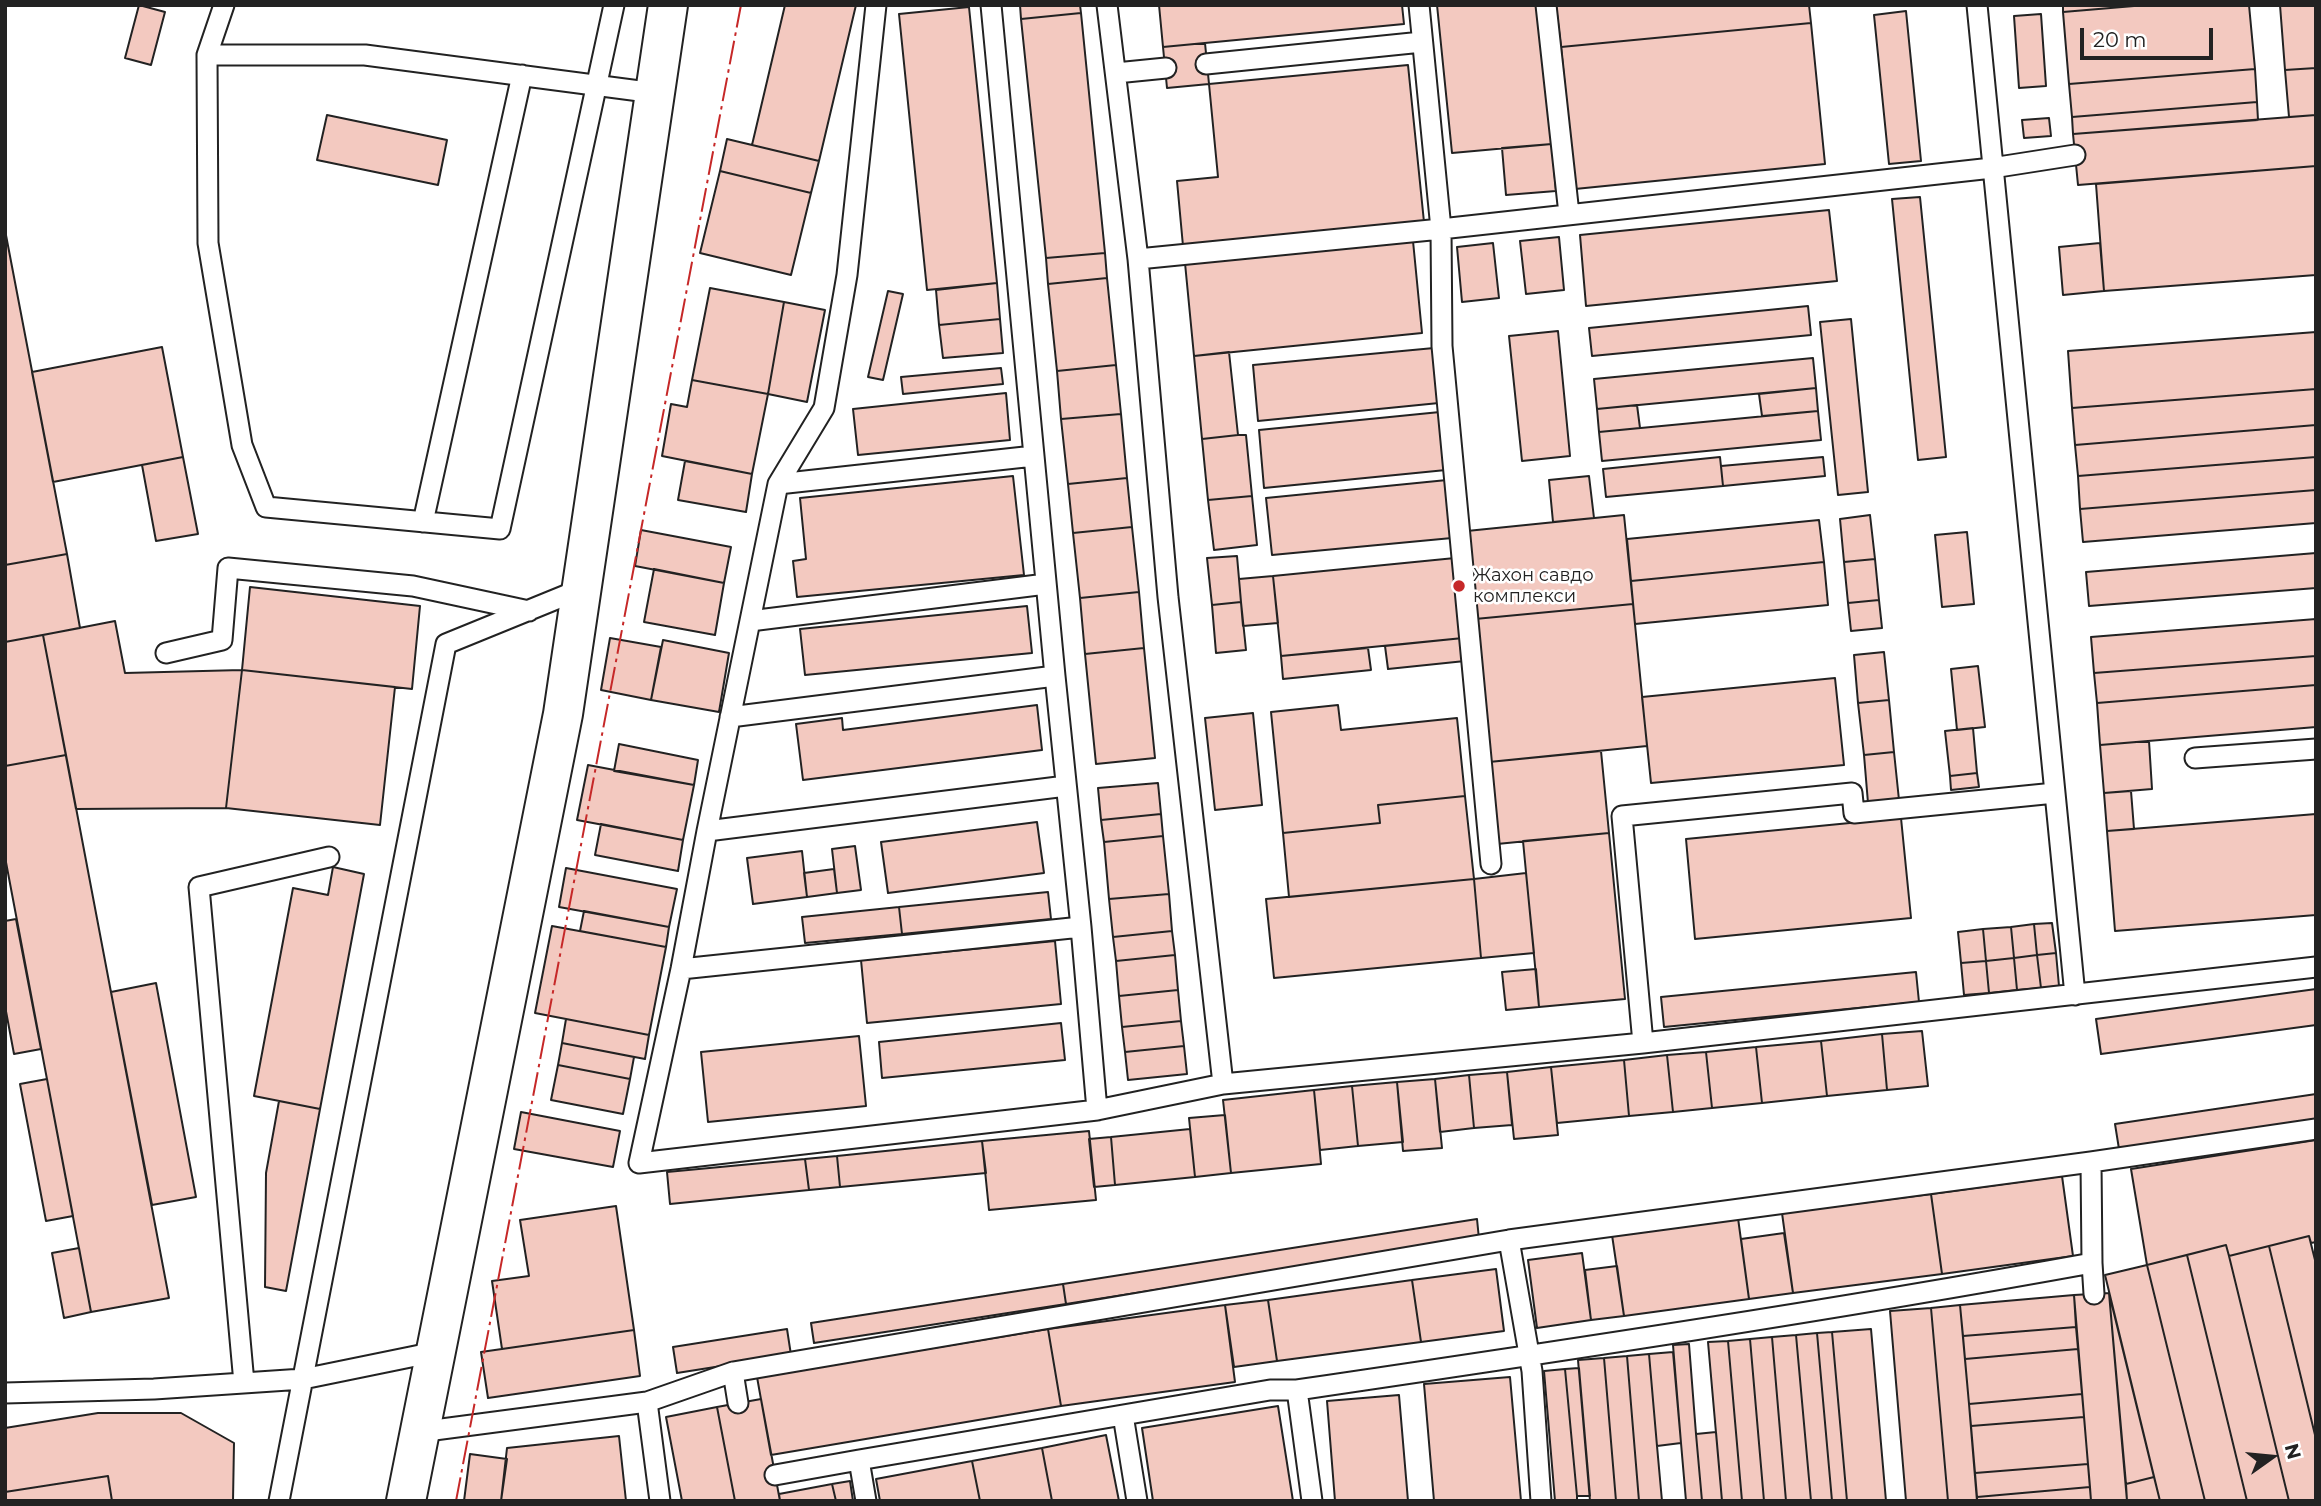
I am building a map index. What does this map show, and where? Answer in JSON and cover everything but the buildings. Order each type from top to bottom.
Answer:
[{"type":"main road","points":[[406,1501],[563,714],[668,5]]},
{"type":"lane","points":[[224,5],[207,55],[208,243],[242,445],[266,507],[500,529],[614,5]]},
{"type":"lane","points":[[876,5],[847,275],[824,408],[778,484],[681,969],[639,1163],[1097,1110],[1223,1084],[1643,1042],[2316,967]]},
{"type":"lane","points":[[991,5],[1097,1110]]},
{"type":"lane","points":[[1107,5],[1138,259],[1168,597],[1223,1084]]},
{"type":"lane","points":[[1419,5],[1441,229],[1441,346],[1491,864]]},
{"type":"lane","points":[[1546,5],[1554,27],[1569,215]]},
{"type":"lane","points":[[1976,5],[2075,995]]},
{"type":"lane","points":[[1206,64],[1423,41]]},
{"type":"lane","points":[[207,55],[365,55],[655,93]]},
{"type":"lane","points":[[1116,73],[1166,68]]},
{"type":"lane","points":[[423,522],[522,75]]},
{"type":"lane","points":[[1138,259],[1569,215],[1992,168],[2075,155]]},
{"type":"lane","points":[[778,484],[1034,456]]},
{"type":"lane","points":[[166,653],[222,640],[228,568],[413,586],[529,611]]},
{"type":"lane","points":[[750,621],[1046,584]]},
{"type":"lane","points":[[279,1501],[446,644],[581,589]]},
{"type":"lane","points":[[730,718],[1055,676]]},
{"type":"lane","points":[[2195,758],[2316,749]]},
{"type":"lane","points":[[707,831],[1066,786]]},
{"type":"lane","points":[[1643,1042],[1622,816],[1852,793],[1854,813],[2055,793]]},
{"type":"lane","points":[[244,1383],[199,887],[329,857]]},
{"type":"lane","points":[[681,969],[1081,926]]},
{"type":"lane","points":[[419,1433],[647,1402],[733,1372],[1509,1240],[2316,1129]]},
{"type":"lane","points":[[2091,1162],[2094,1294]]},
{"type":"lane","points":[[1509,1240],[1532,1371],[1541,1501]]},
{"type":"lane","points":[[775,1475],[1270,1390],[1297,1390],[1945,1298],[2092,1263]]},
{"type":"lane","points":[[5,1394],[154,1389],[303,1378],[435,1352]]},
{"type":"lane","points":[[733,1372],[738,1403]]},
{"type":"lane","points":[[1297,1390],[1312,1501]]},
{"type":"lane","points":[[647,1402],[660,1501]]},
{"type":"lane","points":[[1123,1415],[1137,1501]]},
{"type":"lane","points":[[859,1460],[866,1501]]},
{"type":"power","points":[[456,1501],[741,5]]},
{"type":"place","name":"Жахон савдо комплекси","points":[[1459,586]]}]
